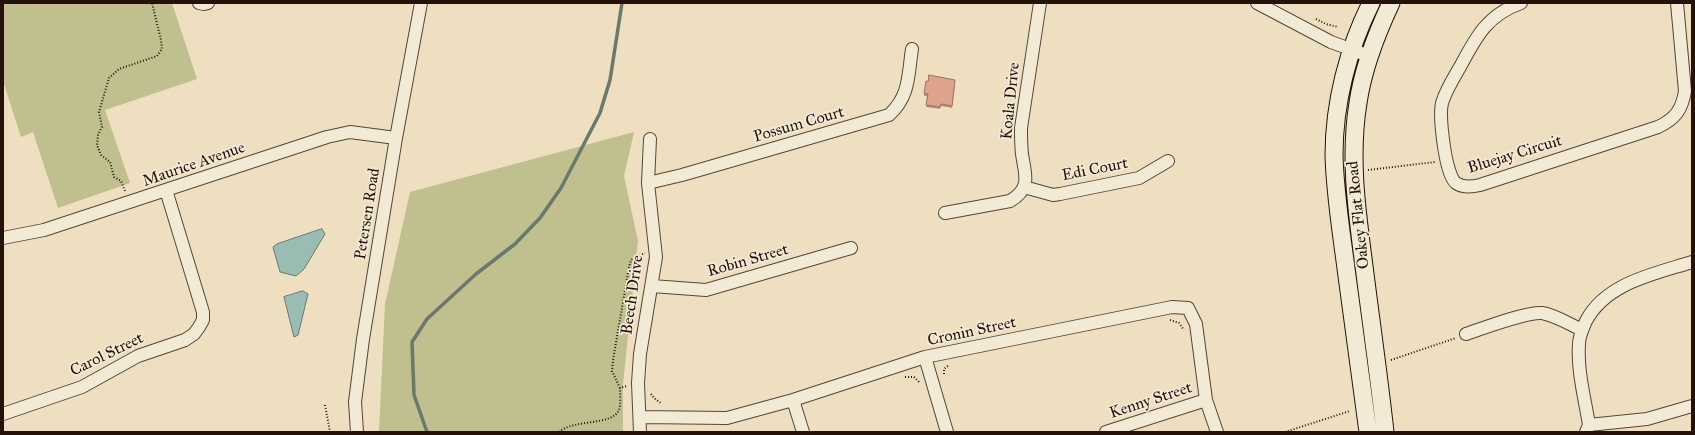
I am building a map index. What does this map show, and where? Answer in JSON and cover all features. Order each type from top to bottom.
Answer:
[{"type":"main road","name":"Oakey Flat Road","points":[[1368,432],[1335,175],[1334,153],[1337,114],[1345,73],[1351,50],[1371,3]]},
{"type":"main road","name":"Oakey Flat Road","points":[[1385,432],[1356,209],[1353,147],[1358,102],[1369,56],[1391,3]]},
{"type":"street","points":[[199,3],[208,3]]},
{"type":"street","name":"Petersen Road","points":[[357,432],[355,402],[363,339],[386,208],[396,138],[421,3]]},
{"type":"street","name":"Koala Drive","points":[[1024,187],[1026,179],[1021,143],[1022,128],[1040,3]]},
{"type":"street","points":[[1257,3],[1313,33],[1351,50],[1369,56]]},
{"type":"street","name":"Bluejay Circuit","points":[[1521,3],[1499,14],[1480,31],[1446,93],[1442,105],[1441,115],[1448,171],[1454,182],[1461,186],[1470,187],[1480,185],[1667,123],[1676,116],[1683,102],[1685,91],[1677,3]]},
{"type":"street","name":"Possum Court","points":[[648,183],[682,176],[889,115],[899,105],[906,91],[912,49]]},
{"type":"street","name":"Maurice Avenue","points":[[3,238],[44,230],[131,203],[327,137],[350,132],[396,138]]},
{"type":"street","name":"Beech Drive","points":[[640,432],[638,382],[640,354],[652,286],[656,252],[648,183],[650,139]]},
{"type":"street","name":"Edi Court","points":[[1024,187],[1053,195],[1060,194],[1139,178],[1168,161]]},
{"type":"street","points":[[945,213],[1010,201],[1018,196],[1024,187]]},
{"type":"street","name":"Carol Street","points":[[3,414],[82,386],[138,356],[185,340],[194,334],[203,320],[203,312],[166,190]]},
{"type":"street","name":"Robin Street","points":[[652,286],[706,290],[851,248]]},
{"type":"street","points":[[1692,262],[1632,282],[1615,290],[1594,309],[1582,330],[1579,342],[1578,360],[1587,429],[1647,419],[1692,406]]},
{"type":"street","name":"Cronin Street","points":[[640,417],[727,418],[793,400],[925,357],[1172,308],[1188,308],[1196,324],[1206,400],[1217,432]]},
{"type":"street","points":[[1466,334],[1527,315],[1541,313],[1554,316],[1582,330]]},
{"type":"street","points":[[925,357],[947,432]]},
{"type":"street","points":[[793,400],[803,432]]},
{"type":"street","name":"Kenny Street","points":[[1106,432],[1206,400]]},
{"type":"path","points":[[131,203],[121,182],[114,177],[110,162],[101,155],[97,145],[98,135],[102,127],[98,112],[109,78],[119,69],[157,56],[162,49],[152,3]]},
{"type":"path","points":[[1312,17],[1326,24],[1338,27]]},
{"type":"path","points":[[1367,170],[1446,161]]},
{"type":"path","points":[[1367,163],[1368,177]]},
{"type":"path","points":[[559,432],[572,425],[613,417],[619,410],[620,388],[612,371],[629,267],[631,260],[636,256],[656,252]]},
{"type":"path","points":[[1168,320],[1179,323],[1184,331],[1196,330]]},
{"type":"path","points":[[1392,367],[1391,360],[1466,334]]},
{"type":"path","points":[[904,376],[914,377],[921,385],[943,378],[944,369],[952,362]]},
{"type":"path","points":[[620,388],[638,382]]},
{"type":"path","points":[[651,390],[654,398],[666,405],[666,417]]},
{"type":"path","points":[[325,405],[330,432]]},
{"type":"path","points":[[1285,432],[1350,411]]},
{"type":"green space","points":[[3,3],[172,3],[197,79],[105,110],[130,183],[58,208],[33,132],[21,137],[3,81]]},
{"type":"green space","points":[[634,132],[624,176],[638,241],[623,384],[623,432],[379,432],[385,304],[410,192]]},
{"type":"water","points":[[322,229],[325,234],[304,269],[296,276],[280,272],[273,247],[277,244]]},
{"type":"water","points":[[303,291],[308,294],[298,335],[294,337],[284,297]]},
{"type":"building","points":[[929,75],[955,80],[952,106],[941,104],[940,107],[926,105],[928,94],[924,93],[926,81],[928,81]]},
{"type":"waterway","points":[[427,432],[414,395],[412,342],[427,319],[476,274],[515,244],[540,218],[561,188],[600,113],[610,80],[622,3]]}]
